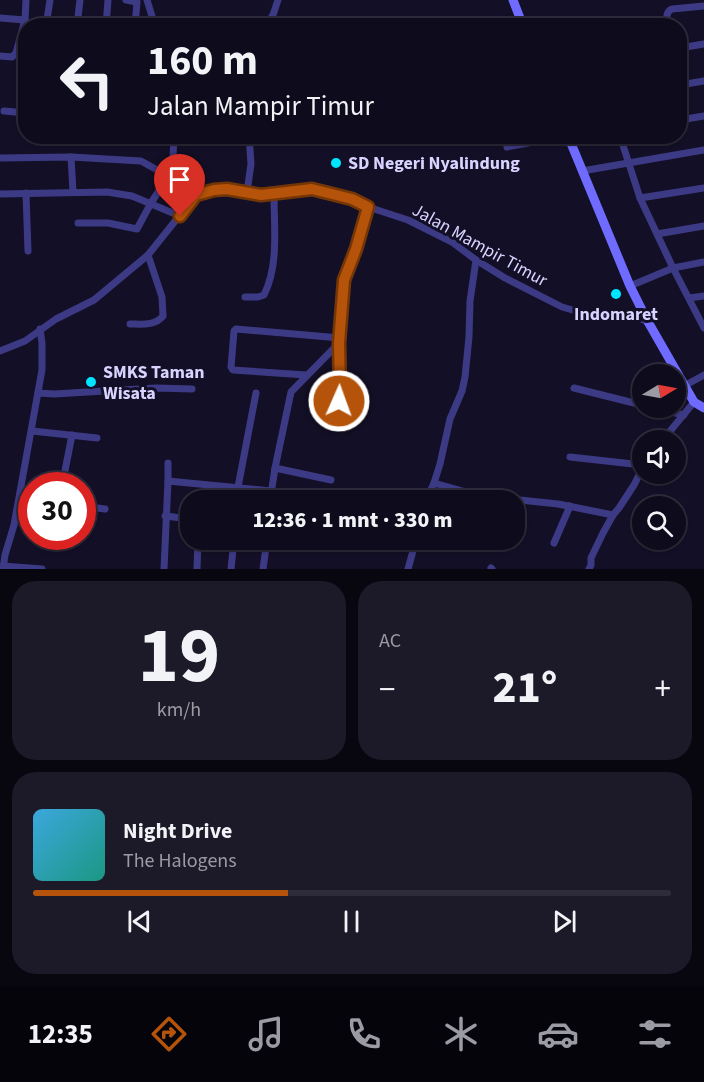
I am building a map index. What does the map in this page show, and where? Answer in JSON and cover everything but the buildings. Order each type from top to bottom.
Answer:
[{"type":"street","points":[[25,18],[26,0]]},
{"type":"street","points":[[47,18],[50,0]]},
{"type":"street","points":[[78,18],[80,0]]},
{"type":"street","points":[[107,18],[108,0]]},
{"type":"street","points":[[126,0],[137,2],[147,0],[152,18]]},
{"type":"street","points":[[271,18],[278,0]]},
{"type":"street","points":[[513,0],[520,18]]},
{"type":"street","points":[[136,18],[137,2]]},
{"type":"street","points":[[667,18],[667,13],[672,9],[704,6]]},
{"type":"street","points":[[0,18],[18,19]]},
{"type":"street","points":[[0,56],[12,57],[15,55],[18,44]]},
{"type":"street","points":[[687,47],[704,44]]},
{"type":"street","points":[[687,84],[704,81]]},
{"type":"street","points":[[4,111],[18,112]]},
{"type":"street","points":[[687,119],[704,116]]},
{"type":"street","points":[[0,351],[25,340],[56,319],[94,300],[148,255],[196,195],[174,183],[172,179],[174,144]]},
{"type":"street","points":[[247,192],[251,164],[250,144]]},
{"type":"street","points":[[507,147],[523,144]]},
{"type":"street","points":[[570,144],[630,286],[671,364]]},
{"type":"street","points":[[623,144],[640,198],[704,328]]},
{"type":"street","points":[[582,171],[704,150]]},
{"type":"street","points":[[0,158],[70,157],[141,160],[163,176],[164,183],[137,229],[108,223],[78,224]]},
{"type":"street","points":[[70,157],[73,192]]},
{"type":"street","points":[[640,198],[704,188]]},
{"type":"street","name":"Jalan Mampir Timur","points":[[196,195],[227,189],[261,195],[312,189],[352,199],[368,207],[408,220],[452,242],[505,278],[562,308],[590,315],[647,320]]},
{"type":"street","points":[[0,194],[107,192],[132,195],[180,216]]},
{"type":"street","points":[[26,193],[28,251]]},
{"type":"street","points":[[245,297],[264,296],[272,274],[274,195]]},
{"type":"street","points":[[314,411],[329,411],[339,401],[339,341],[344,280],[368,207]]},
{"type":"street","points":[[657,234],[704,226]]},
{"type":"street","points":[[130,324],[158,322],[163,316],[162,297],[148,255]]},
{"type":"street","points":[[431,490],[450,419],[462,391],[465,377],[470,301],[476,260]]},
{"type":"street","points":[[630,286],[673,268],[704,262]]},
{"type":"street","points":[[689,298],[704,296]]},
{"type":"street","points":[[24,472],[42,370],[40,329]]},
{"type":"street","points":[[306,375],[232,370],[234,331],[236,329],[339,341]]},
{"type":"street","points":[[271,490],[291,392],[339,341]]},
{"type":"street","points":[[686,386],[704,375]]},
{"type":"street","points":[[38,393],[156,388],[192,389]]},
{"type":"street","points":[[574,388],[632,402]]},
{"type":"street","points":[[686,390],[704,417]]},
{"type":"street","points":[[238,488],[256,393]]},
{"type":"street","points":[[694,402],[704,408]]},
{"type":"street","points":[[686,412],[694,402]]},
{"type":"street","points":[[671,430],[681,418]]},
{"type":"street","points":[[32,431],[97,438]]},
{"type":"street","points":[[65,472],[72,435]]},
{"type":"street","points":[[570,457],[632,466]]},
{"type":"street","points":[[164,569],[168,463]]},
{"type":"street","points":[[275,468],[331,480]]},
{"type":"street","points":[[168,481],[260,490]]},
{"type":"street","points":[[434,483],[466,492],[570,506],[613,515]]},
{"type":"street","points":[[589,569],[591,558],[613,515],[633,484]]},
{"type":"street","points":[[18,505],[3,568],[42,569]]},
{"type":"street","points":[[554,543],[570,506]]},
{"type":"street","points":[[96,508],[105,509]]},
{"type":"street","points":[[165,516],[180,518]]},
{"type":"street","points":[[197,569],[198,550]]},
{"type":"street","points":[[231,569],[233,550]]},
{"type":"street","points":[[263,569],[266,550]]},
{"type":"street","points":[[408,569],[413,550]]},
{"type":"place","name":"SD Negeri Nyalindung","points":[[336,163]]},
{"type":"place","name":"Indomaret","points":[[616,294]]},
{"type":"place","name":"SMKS Taman Wisata","points":[[91,382]]},
{"type":"route","points":[[180,216],[196,195],[227,189],[274,195],[312,189],[352,199],[368,207],[344,280],[339,343],[339,401]]}]
